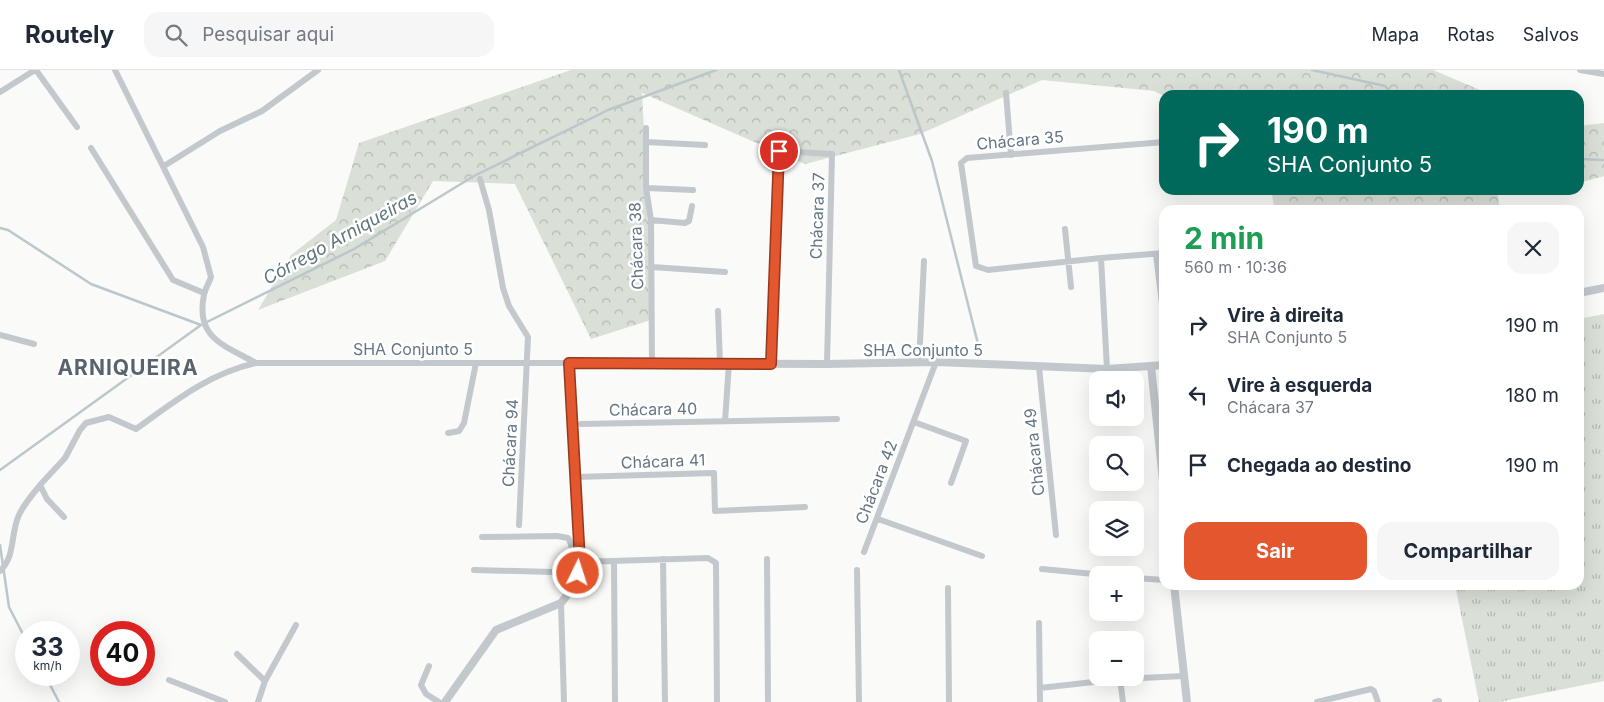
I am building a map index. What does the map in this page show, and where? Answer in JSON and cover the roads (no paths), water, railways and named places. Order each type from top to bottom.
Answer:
[{"type":"street","points":[[0,92],[35,70],[76,127]]},
{"type":"street","points":[[116,70],[164,166],[205,256],[211,277],[204,293],[204,326],[210,336],[256,363]]},
{"type":"street","points":[[164,166],[220,131],[262,111],[318,70]]},
{"type":"street","points":[[1580,70],[1604,74]]},
{"type":"street","points":[[1006,93],[1011,154]]},
{"type":"street","name":"Chácara 38","points":[[646,128],[646,188],[651,220],[652,363]]},
{"type":"street","points":[[646,142],[705,145]]},
{"type":"street","name":"Chácara 35","points":[[1159,142],[967,158],[961,163],[976,266],[988,270],[1159,254]]},
{"type":"street","points":[[91,148],[173,280],[204,293]]},
{"type":"street","name":"Chácara 37","points":[[771,364],[779,151],[832,154],[827,364]]},
{"type":"street","name":"Chácara 94","points":[[480,179],[489,210],[503,288],[509,306],[528,337],[519,526]]},
{"type":"street","points":[[646,188],[693,190]]},
{"type":"street","points":[[651,220],[684,223],[689,221],[692,206]]},
{"type":"street","points":[[1065,229],[1071,287]]},
{"type":"street","points":[[1156,254],[1159,279]]},
{"type":"street","points":[[1101,258],[1107,369]]},
{"type":"street","points":[[919,362],[924,261]]},
{"type":"street","points":[[652,267],[725,272]]},
{"type":"street","points":[[1584,292],[1604,288]]},
{"type":"street","points":[[718,310],[720,363]]},
{"type":"street","points":[[0,335],[34,344]]},
{"type":"street","name":"SHA Conjunto 5","points":[[40,485],[65,458],[80,430],[86,423],[109,417],[136,429],[187,391],[230,370],[256,363],[827,364],[936,362],[1107,369],[1159,365]]},
{"type":"street","name":"Chácara 42","points":[[864,552],[936,362]]},
{"type":"street","points":[[448,433],[459,431],[464,423],[476,363]]},
{"type":"street","points":[[445,702],[496,630],[561,603],[570,590],[580,562],[569,363]]},
{"type":"street","points":[[725,421],[729,364]]},
{"type":"street","points":[[1151,366],[1159,442]]},
{"type":"street","name":"Chácara 49","points":[[1039,367],[1056,535]]},
{"type":"street","name":"Chácara 40","points":[[581,424],[837,419]]},
{"type":"street","points":[[914,422],[966,441],[951,483]]},
{"type":"street","name":"Chácara 41","points":[[576,477],[714,473],[715,511],[805,507]]},
{"type":"street","points":[[0,571],[8,564],[19,514],[40,485],[47,499],[64,517]]},
{"type":"street","points":[[878,519],[982,556]]},
{"type":"street","points":[[482,537],[557,536],[568,538],[572,552],[568,580],[570,590]]},
{"type":"street","points":[[580,562],[708,558],[716,563],[717,702]]},
{"type":"street","points":[[663,559],[665,702]]},
{"type":"street","points":[[767,559],[768,702]]},
{"type":"street","points":[[614,561],[615,702]]},
{"type":"street","points":[[1042,569],[1089,574]]},
{"type":"street","points":[[474,570],[552,572],[568,580]]},
{"type":"street","points":[[857,570],[859,702]]},
{"type":"street","points":[[1144,579],[1159,580]]},
{"type":"street","points":[[948,588],[949,702]]},
{"type":"street","points":[[1175,590],[1187,702]]},
{"type":"street","points":[[561,603],[564,702]]},
{"type":"street","points":[[1039,623],[1040,702]]},
{"type":"street","points":[[258,702],[265,681],[296,625]]},
{"type":"street","points":[[237,654],[265,681]]},
{"type":"street","points":[[429,666],[421,685],[426,694],[438,702]]},
{"type":"street","points":[[1144,678],[1184,676]]},
{"type":"street","points":[[169,680],[225,702]]},
{"type":"street","points":[[1040,688],[1089,683]]},
{"type":"street","points":[[1121,686],[1123,702]]},
{"type":"street","points":[[1317,702],[1370,689],[1374,691],[1378,702]]},
{"type":"waterway","name":"Córrego Arniqueiras","points":[[0,470],[201,325],[354,249],[474,176],[608,110],[716,70]]},
{"type":"waterway","points":[[899,70],[932,161],[978,344]]},
{"type":"waterway","name":"Córrego Arniqueiras","points":[[1312,70],[1385,86],[1389,90]]},
{"type":"waterway","name":"Córrego Arniqueiras","points":[[1584,159],[1604,160]]},
{"type":"waterway","points":[[0,228],[8,230],[91,284],[201,325]]},
{"type":"waterway","points":[[0,545],[9,607],[16,621]]},
{"type":"waterway","points":[[51,686],[59,702]]},
{"type":"district","name":"ARNIQUEIRA","points":[[128,368]]}]
